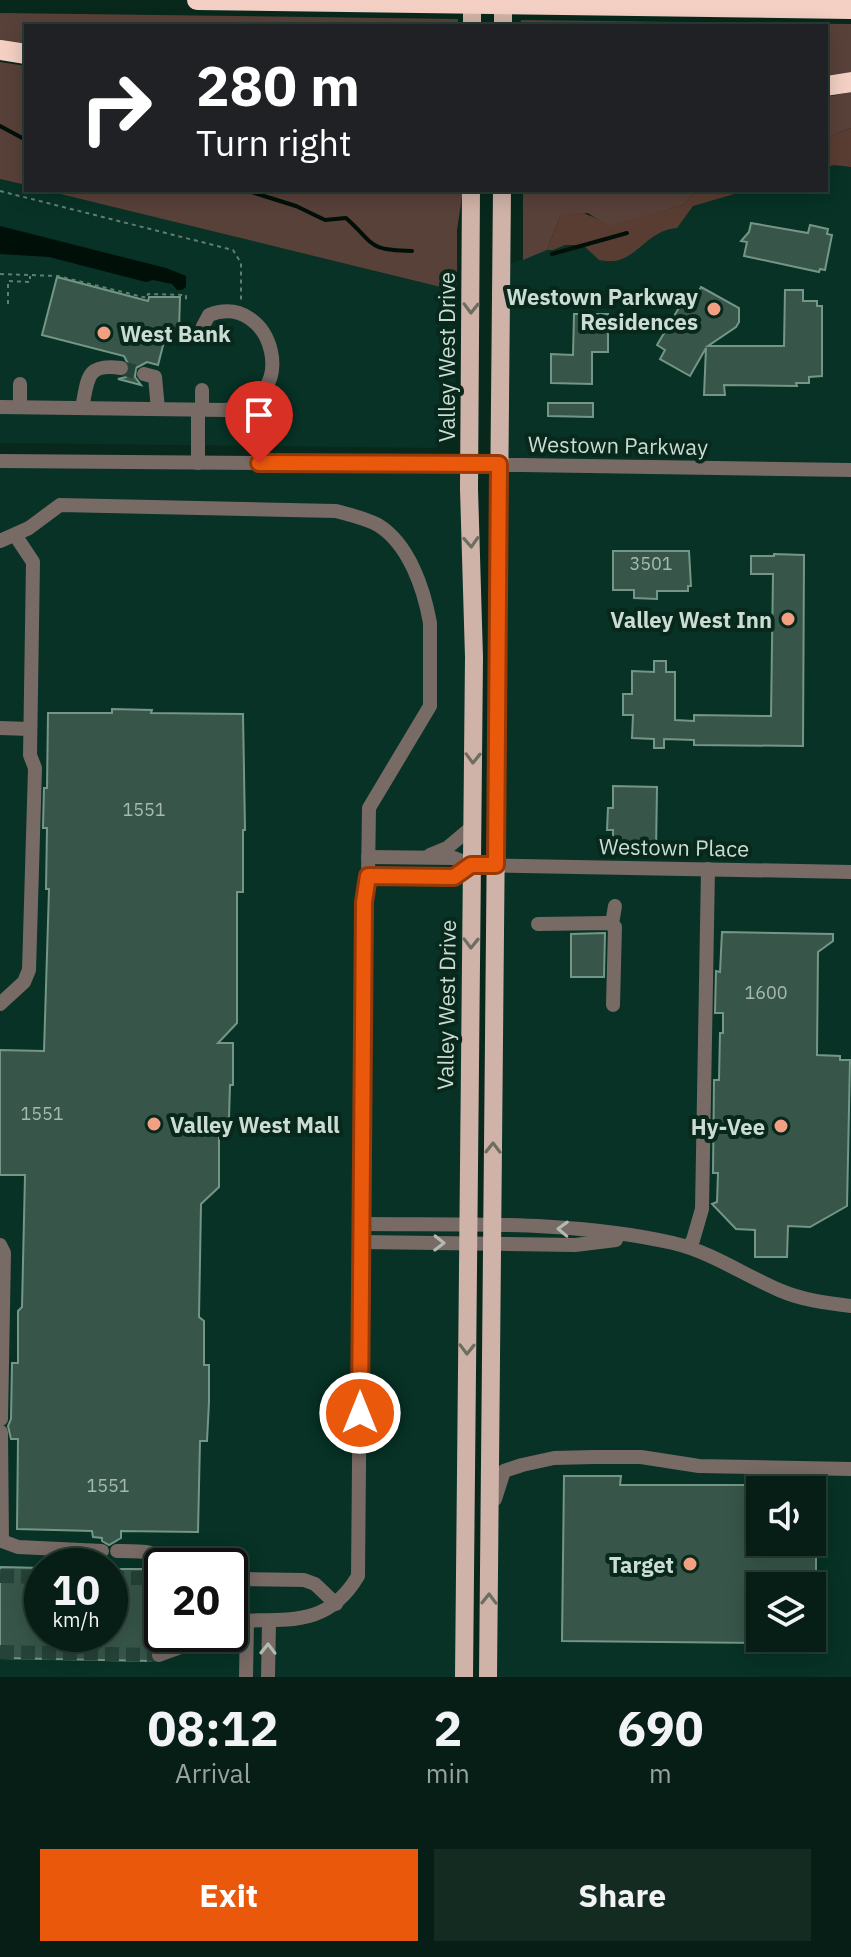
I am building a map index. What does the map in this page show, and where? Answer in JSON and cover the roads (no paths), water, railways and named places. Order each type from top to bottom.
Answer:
[{"type":"highway","points":[[197,0],[851,9]]},
{"type":"highway","points":[[0,50],[24,54]]},
{"type":"highway","points":[[828,86],[851,82]]},
{"type":"main road","points":[[472,0],[472,24]]},
{"type":"main road","points":[[503,0],[503,24]]},
{"type":"main road","name":"Valley West Drive","points":[[464,1677],[474,657],[469,464],[471,192]]},
{"type":"main road","points":[[488,1677],[502,192]]},
{"type":"street","points":[[0,407],[224,410],[242,406],[258,396],[269,381],[273,362],[270,344],[260,328],[240,315],[216,312],[209,315],[203,326]]},
{"type":"street","points":[[82,408],[93,370],[100,366],[121,368]]},
{"type":"street","points":[[144,374],[155,377],[157,382],[158,409]]},
{"type":"street","points":[[20,384],[20,407]]},
{"type":"street","points":[[198,463],[202,390]]},
{"type":"street","name":"Westown Parkway","points":[[0,461],[851,470]]},
{"type":"street","points":[[0,541],[29,528],[60,505],[336,511],[379,526],[391,536],[408,559],[428,611],[430,706],[369,808],[368,876],[364,902],[358,1576],[336,1604],[314,1616],[296,1621],[248,1621]]},
{"type":"street","points":[[0,1004],[24,982],[29,970],[35,768],[30,755],[33,562],[15,535]]},
{"type":"street","points":[[0,728],[30,729]]},
{"type":"street","points":[[425,857],[447,848],[472,827]]},
{"type":"street","points":[[368,857],[454,858],[471,865]]},
{"type":"street","points":[[368,876],[454,877],[471,865]]},
{"type":"street","name":"Westown Place","points":[[471,865],[851,872]]},
{"type":"street","points":[[688,1247],[702,1209],[708,869]]},
{"type":"street","points":[[613,1005],[615,927],[612,924],[615,906]]},
{"type":"street","points":[[538,924],[612,924]]},
{"type":"street","points":[[362,1224],[492,1235],[579,1229],[641,1238],[688,1247],[808,1300],[851,1306]]},
{"type":"street","points":[[361,1242],[468,1234]]},
{"type":"street","points":[[0,1245],[4,1253],[2,1541],[18,1547],[144,1550]]},
{"type":"street","points":[[490,1525],[497,1488],[504,1471],[545,1460],[641,1457],[699,1466],[851,1469]]},
{"type":"street","points":[[248,1579],[304,1580],[315,1584],[336,1604]]},
{"type":"street","points":[[268,1677],[269,1621]]},
{"type":"street","points":[[159,1655],[167,1652]]},
{"type":"street","points":[[246,1652],[246,1677]]},
{"type":"waterway","points":[[0,126],[24,139]]},
{"type":"waterway","points":[[251,192],[296,206],[325,220],[346,218],[373,244],[387,249],[412,251]]},
{"type":"waterway","points":[[552,254],[627,233]]},
{"type":"tunnel","points":[[121,368],[144,374]]},
{"type":"tunnel","points":[[0,1576],[24,1577]]},
{"type":"tunnel","points":[[128,1578],[144,1578]]},
{"type":"tunnel","points":[[0,1652],[159,1655]]},
{"type":"place","name":"Westown Parkway Residences","points":[[714,309]]},
{"type":"place","name":"West Bank","points":[[104,333]]},
{"type":"place","name":"Valley West Inn","points":[[788,619]]},
{"type":"place","name":"Valley West Mall","points":[[154,1124]]},
{"type":"place","name":"Hy-Vee","points":[[781,1126]]},
{"type":"place","name":"Target","points":[[690,1564]]}]
